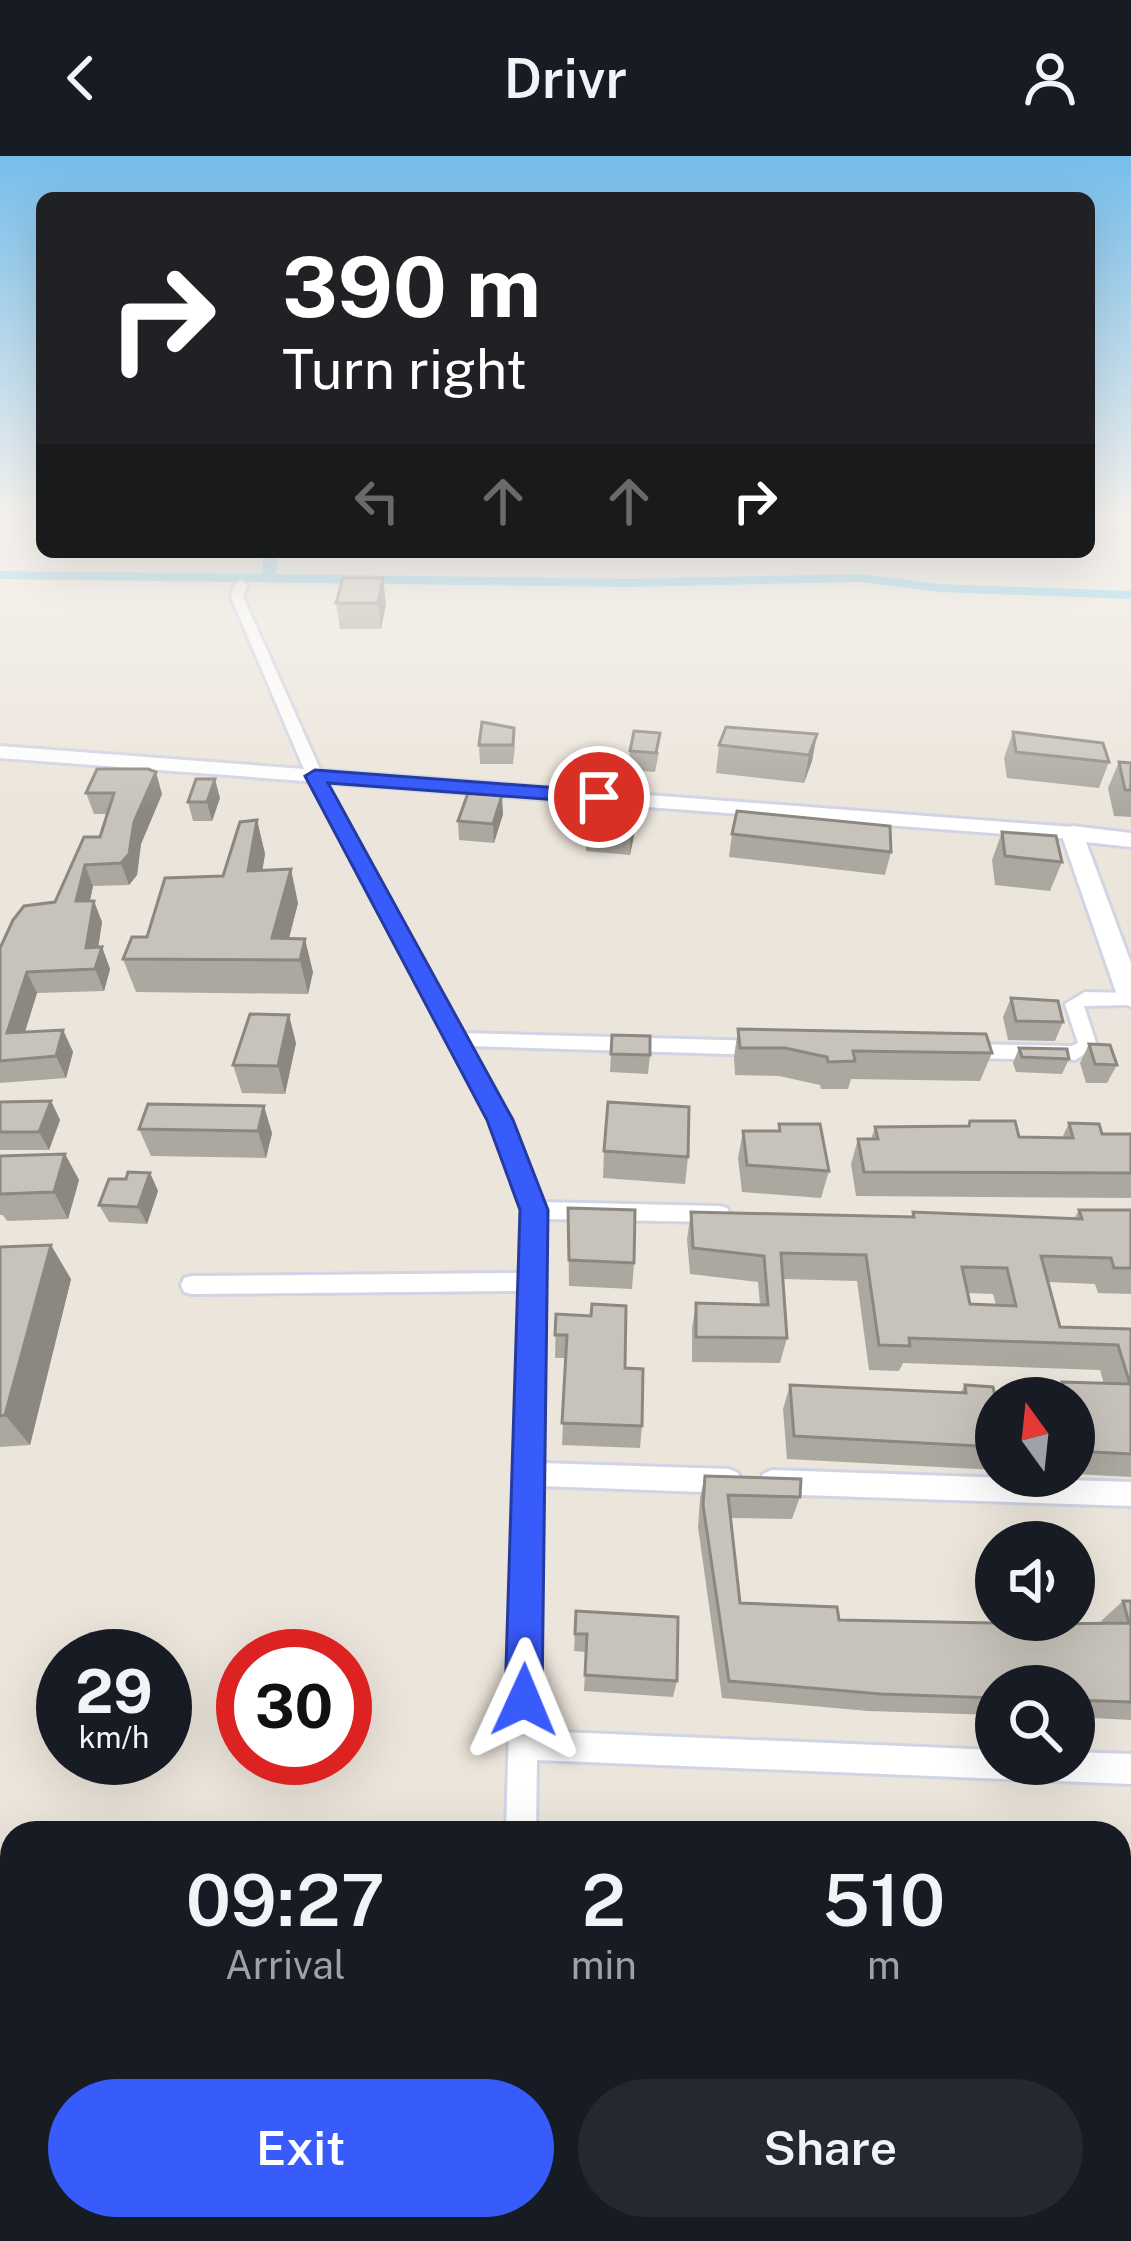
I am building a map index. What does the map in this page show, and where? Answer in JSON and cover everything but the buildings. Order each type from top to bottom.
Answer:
[{"type":"main road","points":[[1131,840],[1072,833],[1131,998]]},
{"type":"street","points":[[245,616],[315,776],[500,1120],[534,1210],[520,1821]]},
{"type":"street","points":[[0,752],[1072,833]]},
{"type":"street","points":[[937,1051],[1075,1053],[1088,1046],[1074,1004],[1085,998],[1131,998]]},
{"type":"street","points":[[456,1040],[776,1048]]},
{"type":"street","points":[[534,1210],[749,1215]]},
{"type":"street","points":[[192,1285],[532,1282]]},
{"type":"street","points":[[528,1474],[1131,1494]]},
{"type":"street","points":[[523,1745],[975,1763]]},
{"type":"street","points":[[1095,1768],[1131,1769]]},
{"type":"route","points":[[524,1700],[534,1210],[500,1120],[315,776],[599,797]]}]
